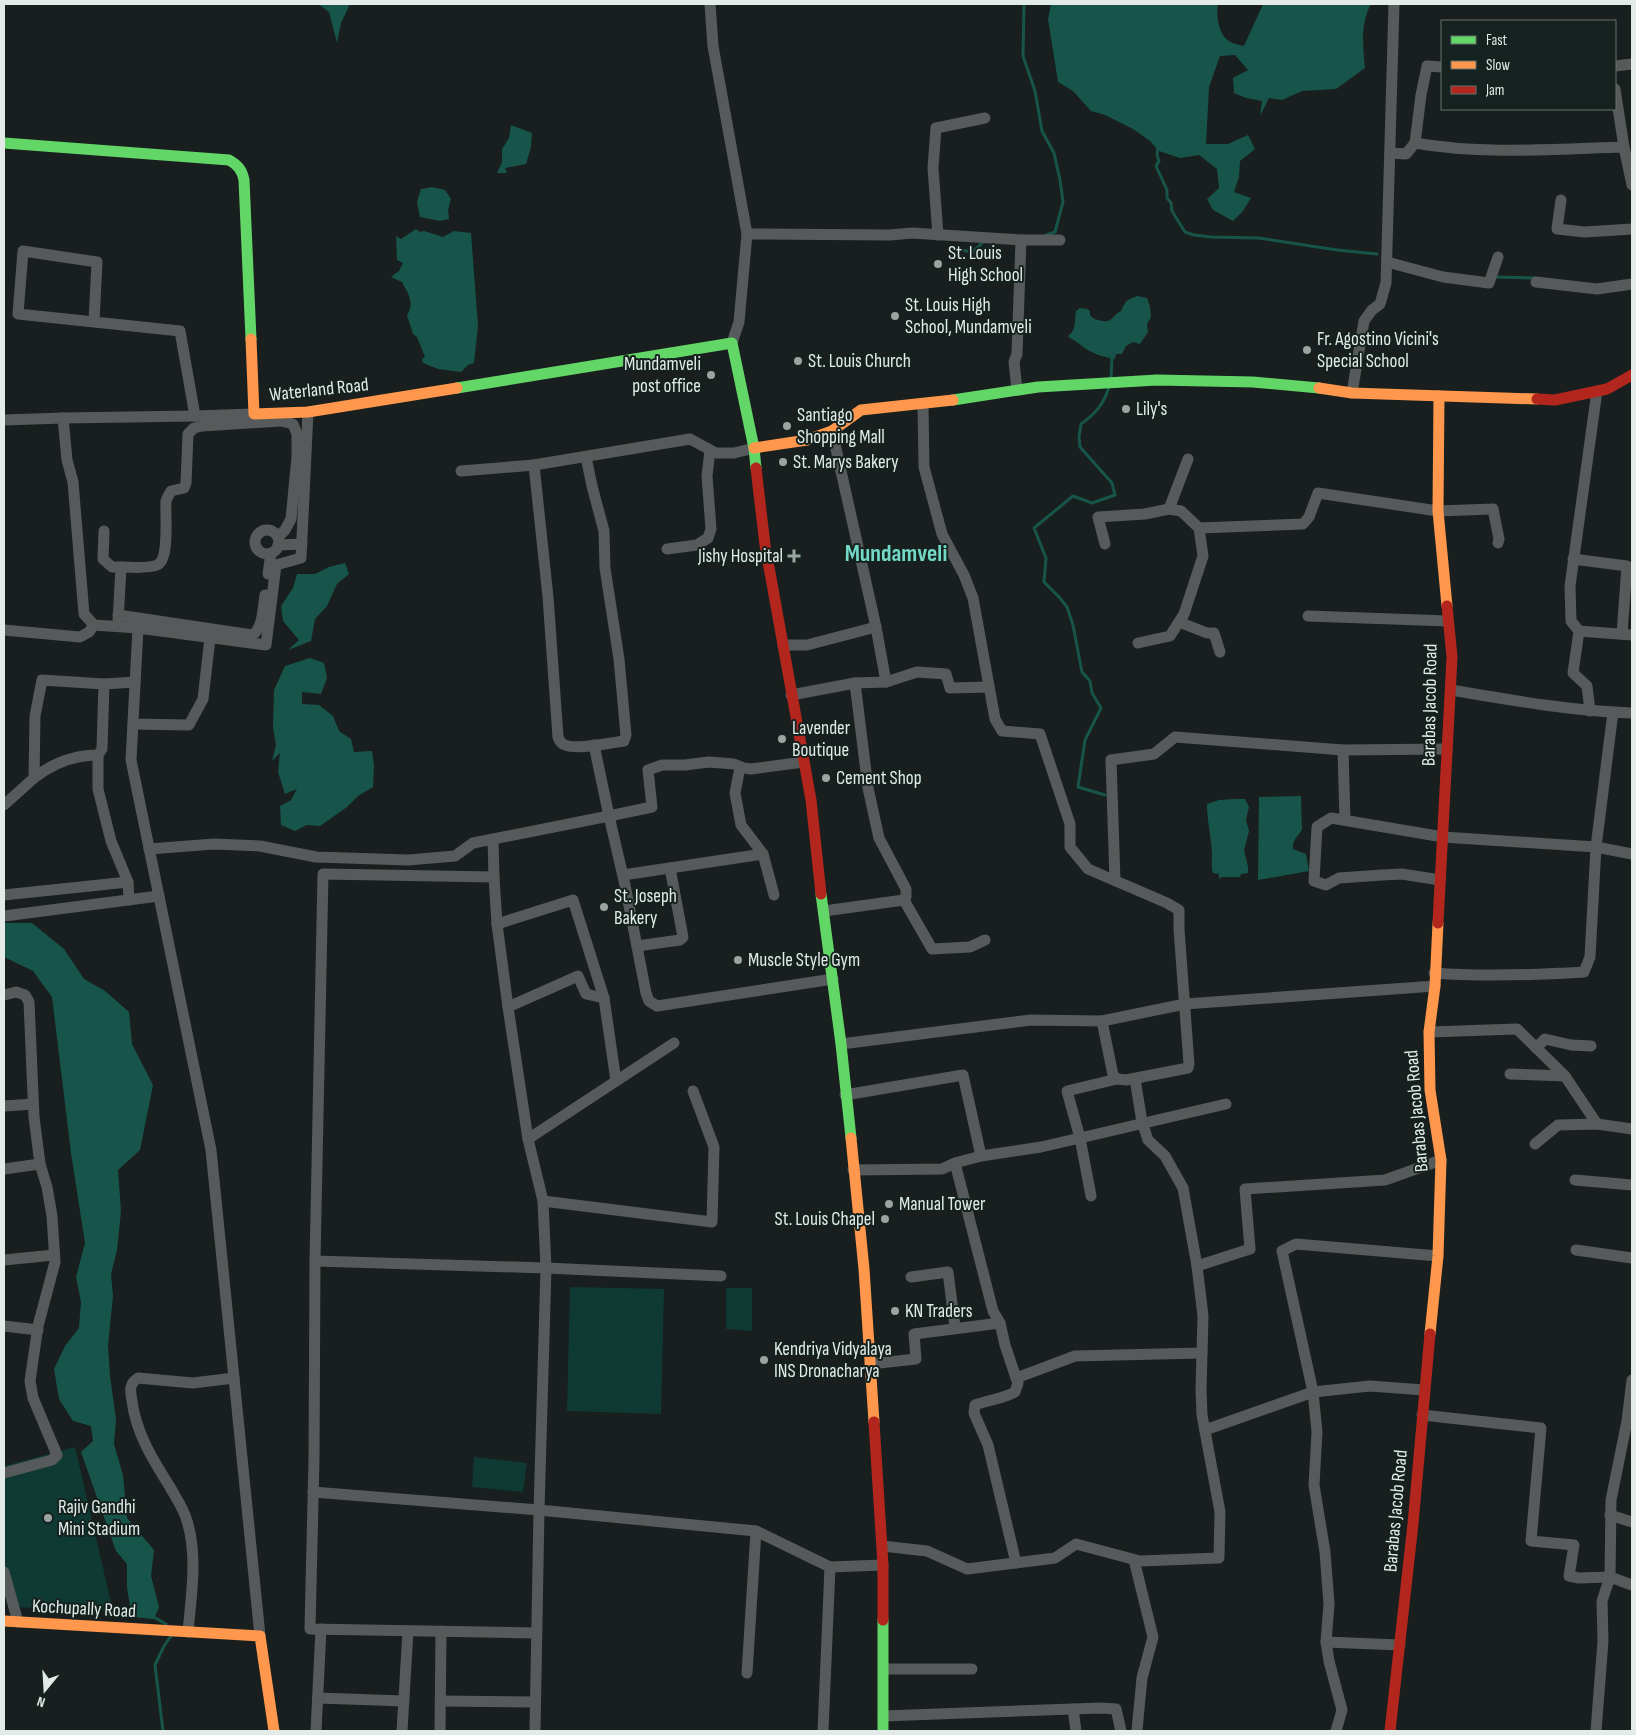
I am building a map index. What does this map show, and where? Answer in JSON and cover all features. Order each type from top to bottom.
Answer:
[{"type":"main road","name":"Waterland Road","points":[[4,143],[229,160],[238,165],[244,180],[254,414],[308,412],[732,342]]},
{"type":"main road","points":[[732,342],[754,448],[766,545],[811,800],[841,1044],[864,1269],[882,1546],[883,1731]]},
{"type":"main road","points":[[754,448],[807,440],[832,431],[861,410],[924,404],[1038,387],[1157,380],[1253,382],[1352,393],[1555,400],[1607,389],[1632,375]]},
{"type":"main road","name":"Barabas Jacob Road","points":[[1390,1731],[1413,1524],[1438,1256],[1441,1160],[1430,1090],[1429,1032],[1435,986],[1434,974],[1452,657],[1438,511],[1439,396]]},
{"type":"main road","name":"Kochupally Road","points":[[4,1621],[260,1636]]},
{"type":"main road","points":[[260,1636],[274,1731]]},
{"type":"street","points":[[710,4],[713,46],[747,234],[739,322],[732,342]]},
{"type":"street","points":[[1352,393],[1364,321],[1372,310],[1380,304],[1386,284],[1394,4]]},
{"type":"street","points":[[1616,66],[1632,64]]},
{"type":"street","points":[[1390,153],[1406,154],[1415,143],[1427,66],[1441,67]]},
{"type":"street","points":[[1616,95],[1632,185]]},
{"type":"street","points":[[938,235],[933,168],[936,128],[985,118]]},
{"type":"street","points":[[1415,143],[1436,147],[1523,150],[1624,147]]},
{"type":"street","points":[[1562,200],[1557,228],[1585,232],[1632,229]]},
{"type":"street","points":[[747,234],[890,236],[912,233],[1021,240],[1060,240]]},
{"type":"street","points":[[1017,390],[1014,362],[1017,354],[1021,240]]},
{"type":"street","points":[[94,322],[97,262],[23,251],[18,314],[94,322],[180,331],[195,416]]},
{"type":"street","points":[[1387,262],[1443,277],[1489,283],[1498,257]]},
{"type":"street","points":[[1536,282],[1597,289],[1632,284]]},
{"type":"street","points":[[1573,559],[1627,566],[1627,635],[1579,631],[1571,621],[1570,586],[1573,559],[1597,391]]},
{"type":"street","points":[[924,404],[924,467],[942,534],[964,575],[973,598],[995,719],[1002,731],[1040,734],[1070,824],[1070,847],[1088,869],[1179,910],[1188,1068],[1135,1079],[1117,1079],[1067,1091],[1080,1138],[1091,1196]]},
{"type":"street","points":[[118,621],[138,628],[266,646],[276,565],[301,558],[308,412]]},
{"type":"street","points":[[5,417],[63,418],[254,414]]},
{"type":"street","points":[[63,418],[67,460],[73,482],[82,605],[84,614],[94,625]]},
{"type":"street","points":[[4,630],[80,637],[89,632],[94,625],[118,621],[252,635],[257,632],[276,545],[291,519],[297,457],[297,434],[293,424],[281,421],[202,426],[194,428],[188,434],[186,483],[184,488],[171,491],[166,500],[165,543],[162,561],[158,565],[112,567],[103,559],[104,531]]},
{"type":"street","points":[[832,431],[876,627],[886,682]]},
{"type":"street","points":[[461,471],[534,465],[690,439],[716,453],[725,454],[754,448]]},
{"type":"street","points":[[666,549],[697,545],[708,538],[711,529],[707,476],[710,450]]},
{"type":"street","points":[[534,465],[548,597],[558,737],[564,746],[624,741],[626,735],[620,659],[605,568],[604,531],[586,457]]},
{"type":"street","points":[[1169,508],[1188,459]]},
{"type":"street","points":[[1199,528],[1303,524],[1309,517],[1318,493],[1438,511],[1493,509],[1499,538],[1498,543]]},
{"type":"street","points":[[1105,544],[1098,517],[1145,514],[1169,508],[1181,511],[1199,528],[1203,556],[1184,614],[1170,636],[1138,643]]},
{"type":"street","points":[[276,545],[302,544]]},
{"type":"street","points":[[118,621],[121,567]]},
{"type":"street","points":[[1308,616],[1448,621]]},
{"type":"street","points":[[1179,622],[1206,633],[1214,633],[1220,652]]},
{"type":"street","points":[[783,646],[807,645],[876,627]]},
{"type":"street","points":[[138,628],[131,760],[211,1150],[260,1636]]},
{"type":"street","points":[[1579,631],[1573,673],[1587,686],[1590,711]]},
{"type":"street","points":[[133,724],[189,725],[203,699],[210,638]]},
{"type":"street","points":[[791,695],[856,683],[886,682],[917,672],[946,674],[950,688],[989,687]]},
{"type":"street","points":[[34,778],[35,716],[42,680],[104,684],[135,682]]},
{"type":"street","points":[[856,683],[868,788],[879,838],[906,889],[904,900]]},
{"type":"street","points":[[104,684],[102,749],[98,755],[98,789],[111,841],[128,882],[129,900]]},
{"type":"street","points":[[1450,690],[1590,711],[1632,713]]},
{"type":"street","points":[[1434,974],[1526,976],[1584,972],[1590,957],[1596,847],[1613,712]]},
{"type":"street","points":[[1115,880],[1111,760],[1154,754],[1175,737],[1343,750],[1448,749]]},
{"type":"street","points":[[594,745],[649,1001],[657,1006],[833,979]]},
{"type":"street","points":[[1343,750],[1345,820]]},
{"type":"street","points":[[4,805],[46,769],[85,755],[98,755]]},
{"type":"street","points":[[149,849],[214,844],[260,846],[316,857],[408,860],[455,856],[473,843],[652,808],[648,770],[654,767],[709,762],[734,764],[751,769],[804,762]]},
{"type":"street","points":[[740,767],[736,793],[741,825],[763,854],[774,896]]},
{"type":"street","points":[[1440,880],[1402,874],[1339,878],[1326,885],[1314,881],[1317,826],[1331,818],[1443,837],[1596,847],[1632,854]]},
{"type":"street","points":[[492,839],[497,924],[508,1007],[528,1139],[543,1201],[546,1268],[538,1510],[534,1731]]},
{"type":"street","points":[[623,875],[763,854]]},
{"type":"street","points":[[636,946],[680,940],[683,937],[670,868]]},
{"type":"street","points":[[494,876],[323,874],[310,1629],[536,1633]]},
{"type":"street","points":[[4,895],[128,882]]},
{"type":"street","points":[[4,916],[159,896]]},
{"type":"street","points":[[497,924],[573,900],[604,998],[616,1081]]},
{"type":"street","points":[[824,911],[904,900]]},
{"type":"street","points":[[904,900],[932,949],[970,947],[985,940]]},
{"type":"street","points":[[508,1007],[578,976],[586,994],[604,998]]},
{"type":"street","points":[[841,1044],[1031,1020],[1102,1021],[1184,1004],[1435,986]]},
{"type":"street","points":[[4,995],[16,992],[26,995],[29,1002],[33,1104],[40,1164],[47,1186],[52,1216],[55,1262],[38,1330],[30,1381],[33,1398],[57,1455],[52,1460],[4,1473]]},
{"type":"street","points":[[1102,1021],[1113,1075],[1117,1079]]},
{"type":"street","points":[[1429,1032],[1517,1029],[1565,1076],[1597,1124]]},
{"type":"street","points":[[1536,1048],[1545,1039],[1570,1045],[1591,1046]]},
{"type":"street","points":[[528,1139],[674,1043]]},
{"type":"street","points":[[1510,1074],[1565,1076]]},
{"type":"street","points":[[845,1096],[963,1075],[981,1156]]},
{"type":"street","points":[[882,1546],[927,1551],[967,1569],[1055,1558],[1076,1544],[1140,1561],[1219,1558],[1220,1512],[1205,1430],[1201,1390],[1203,1316],[1197,1266],[1183,1188],[1165,1156],[1148,1140],[1142,1122],[1135,1079]]},
{"type":"street","points":[[543,1201],[712,1222],[714,1147],[694,1092]]},
{"type":"street","points":[[4,1106],[33,1104]]},
{"type":"street","points":[[853,1170],[942,1169],[955,1163],[981,1156],[1041,1147],[1226,1104]]},
{"type":"street","points":[[1535,1144],[1558,1125],[1597,1124],[1632,1128]]},
{"type":"street","points":[[1197,1266],[1250,1249],[1245,1189],[1385,1180],[1441,1160]]},
{"type":"street","points":[[955,1163],[991,1302],[1000,1323],[1004,1345],[1018,1383],[1015,1392],[1009,1396],[975,1405],[974,1413],[988,1445],[1016,1563]]},
{"type":"street","points":[[4,1169],[40,1164]]},
{"type":"street","points":[[1575,1180],[1632,1185]]},
{"type":"street","points":[[1336,1731],[1342,1710],[1326,1642],[1328,1604],[1325,1552],[1314,1485],[1317,1432],[1313,1392],[1282,1250],[1296,1244],[1438,1256]]},
{"type":"street","points":[[1576,1250],[1632,1258]]},
{"type":"street","points":[[4,1260],[54,1255]]},
{"type":"street","points":[[315,1261],[546,1268],[722,1276]]},
{"type":"street","points":[[911,1277],[948,1272],[955,1328]]},
{"type":"street","points":[[870,1364],[916,1359],[914,1334],[1000,1323]]},
{"type":"street","points":[[4,1326],[38,1330]]},
{"type":"street","points":[[1016,1378],[1075,1356],[1202,1353]]},
{"type":"street","points":[[188,1632],[193,1572],[191,1536],[181,1507],[139,1432],[130,1387],[133,1381],[138,1378],[193,1383],[234,1378]]},
{"type":"street","points":[[1596,1731],[1603,1641],[1602,1601],[1610,1577],[1611,1500],[1627,1421],[1632,1380]]},
{"type":"street","points":[[1205,1430],[1313,1392],[1370,1386],[1424,1390]]},
{"type":"street","points":[[1422,1415],[1541,1428],[1531,1541],[1574,1545],[1569,1576],[1579,1578],[1610,1577],[1632,1585]]},
{"type":"street","points":[[313,1492],[538,1510],[756,1531],[830,1567],[883,1565]]},
{"type":"street","points":[[1610,1515],[1632,1522]]},
{"type":"street","points":[[747,1673],[756,1531]]},
{"type":"street","points":[[1134,1560],[1152,1638],[1142,1678],[1136,1731]]},
{"type":"street","points":[[823,1731],[830,1567]]},
{"type":"street","points":[[4,1572],[18,1622]]},
{"type":"street","points":[[316,1731],[321,1629]]},
{"type":"street","points":[[402,1731],[408,1630]]},
{"type":"street","points":[[440,1731],[442,1631]]},
{"type":"street","points":[[1326,1642],[1400,1645]]},
{"type":"street","points":[[884,1669],[972,1669]]},
{"type":"street","points":[[318,1698],[404,1701]]},
{"type":"street","points":[[441,1701],[535,1702]]},
{"type":"street","points":[[1073,1709],[1076,1731]]},
{"type":"street","points":[[883,1716],[1116,1709],[1121,1731]]},
{"type":"shaded area","points":[[318,4],[350,4],[341,23],[337,43],[329,12]]},
{"type":"shaded area","points":[[1051,4],[1218,4],[1217,13],[1222,34],[1231,42],[1244,46],[1263,4],[1371,4],[1364,27],[1365,68],[1336,89],[1302,91],[1282,100],[1269,98],[1260,116],[1262,101],[1246,98],[1234,93],[1233,78],[1248,70],[1235,55],[1220,56],[1209,87],[1206,144],[1228,144],[1248,135],[1255,149],[1240,161],[1239,177],[1234,192],[1251,198],[1243,211],[1233,221],[1213,210],[1207,199],[1219,188],[1217,169],[1199,155],[1180,158],[1159,151],[1150,141],[1133,129],[1105,115],[1091,111],[1073,91],[1058,82],[1048,19]]},
{"type":"shaded area","points":[[511,125],[532,133],[531,147],[526,164],[505,168],[507,173],[497,173],[502,162],[502,149],[509,138]]},
{"type":"shaded area","points":[[432,187],[445,190],[451,199],[448,210],[449,219],[440,221],[420,217],[417,202],[421,189]]},
{"type":"shaded area","points":[[416,229],[420,232],[424,231],[443,237],[454,231],[471,233],[478,326],[474,363],[468,365],[461,372],[438,369],[423,363],[422,359],[425,357],[417,337],[413,334],[407,315],[411,302],[402,282],[391,277],[399,271],[403,263],[397,260],[396,236],[401,239]]},
{"type":"shaded area","points":[[1137,296],[1147,298],[1150,307],[1151,317],[1147,324],[1148,332],[1140,344],[1133,342],[1126,346],[1122,354],[1116,354],[1115,359],[1091,352],[1068,336],[1073,331],[1076,311],[1080,308],[1090,311],[1090,315],[1094,319],[1108,321],[1121,311],[1127,301]]},
{"type":"shaded area","points":[[345,563],[349,574],[337,584],[327,606],[315,619],[311,641],[288,650],[299,640],[283,621],[281,606],[293,588],[297,574],[315,574],[329,567]]},
{"type":"shaded area","points":[[310,658],[324,663],[327,678],[321,694],[302,692],[302,704],[319,705],[333,716],[339,731],[351,739],[354,752],[372,751],[374,765],[373,787],[358,796],[347,807],[320,826],[307,825],[295,831],[281,825],[280,806],[291,800],[297,789],[285,794],[278,772],[280,753],[272,761],[276,745],[273,728],[274,690],[285,666]]},
{"type":"shaded area","points":[[1301,796],[1302,830],[1294,841],[1293,849],[1306,854],[1309,871],[1258,880],[1259,797]]},
{"type":"shaded area","points":[[1245,799],[1249,807],[1246,820],[1249,831],[1244,850],[1248,873],[1241,874],[1240,877],[1222,877],[1219,879],[1219,874],[1213,873],[1212,870],[1207,804],[1219,800]]},
{"type":"shaded area","points":[[4,923],[32,923],[64,949],[84,979],[105,991],[129,1012],[132,1044],[153,1085],[140,1150],[118,1170],[121,1211],[117,1250],[111,1274],[113,1296],[108,1345],[116,1419],[114,1444],[123,1475],[127,1518],[154,1550],[151,1576],[159,1607],[154,1619],[132,1617],[127,1588],[127,1564],[116,1551],[81,1452],[93,1441],[91,1426],[73,1421],[59,1399],[54,1369],[65,1346],[79,1328],[81,1302],[76,1277],[85,1243],[71,1153],[52,997],[33,971],[4,957]]},
{"type":"shaded area","points":[[570,1287],[664,1289],[661,1414],[567,1411]]},
{"type":"shaded area","points":[[726,1288],[752,1288],[752,1331],[726,1329]]},
{"type":"shaded area","name":"Rajiv Gandhi Mini Stadium","points":[[75,1447],[113,1611],[15,1607],[4,1571],[4,1466]]},
{"type":"shaded area","points":[[474,1457],[527,1463],[523,1492],[472,1487]]},
{"type":"waterway","points":[[1024,4],[1023,56],[1035,91],[1042,131],[1054,153],[1063,202],[1055,232],[1046,235]]},
{"type":"waterway","points":[[1158,147],[1157,155],[1159,161],[1156,166],[1167,190],[1167,198],[1171,203],[1172,211],[1185,232],[1211,237],[1259,238],[1377,254]]},
{"type":"waterway","points":[[954,249],[973,252],[984,241]]},
{"type":"waterway","points":[[1494,277],[1535,278]]},
{"type":"waterway","points":[[1111,379],[1112,358]]},
{"type":"waterway","points":[[1105,795],[1078,787],[1085,740],[1101,708],[1092,693],[1090,681],[1082,672],[1073,625],[1067,607],[1044,582],[1046,558],[1034,528],[1073,496],[1092,503],[1115,495],[1112,483],[1080,447],[1079,437],[1081,424],[1098,408],[1109,387]]},
{"type":"waterway","points":[[152,1616],[166,1624]]},
{"type":"waterway","points":[[163,1731],[155,1665],[171,1636]]},
{"type":"traffic: fast","points":[[4,143],[229,160],[235,164],[241,171],[244,180],[251,339]]},
{"type":"traffic: fast","points":[[457,388],[732,343],[754,448],[756,468]]},
{"type":"traffic: fast","points":[[953,400],[1038,387],[1157,380],[1253,382],[1319,388]]},
{"type":"traffic: fast","points":[[821,894],[841,1044],[851,1138]]},
{"type":"traffic: fast","points":[[883,1620],[883,1731]]},
{"type":"traffic: slow","points":[[251,339],[254,414],[308,412],[457,388]]},
{"type":"traffic: slow","points":[[1319,388],[1352,393],[1537,399]]},
{"type":"traffic: slow","points":[[1439,396],[1438,511],[1447,606]]},
{"type":"traffic: slow","points":[[754,448],[807,440],[832,431],[861,410],[953,400]]},
{"type":"traffic: slow","points":[[1430,1334],[1438,1256],[1441,1160],[1430,1090],[1429,1032],[1435,986],[1438,923]]},
{"type":"traffic: slow","points":[[851,1138],[864,1269],[874,1422]]},
{"type":"traffic: slow","points":[[4,1621],[260,1636],[274,1731]]},
{"type":"traffic: jam","points":[[1537,399],[1555,400],[1607,389],[1632,375]]},
{"type":"traffic: jam","points":[[756,468],[765,545],[811,800],[821,894]]},
{"type":"traffic: jam","points":[[1438,923],[1452,657],[1447,606]]},
{"type":"traffic: jam","points":[[1390,1731],[1413,1524],[1430,1334]]},
{"type":"traffic: jam","points":[[874,1422],[883,1565],[883,1620]]},
{"type":"place","name":"St. Louis High School","points":[[938,264]]},
{"type":"place","name":"St. Louis High School, Mundamveli","points":[[895,316]]},
{"type":"place","name":"Fr. Agostino Vicini's Special School","points":[[1307,350]]},
{"type":"place","name":"St. Louis Church","points":[[798,361]]},
{"type":"place","name":"Mundamveli post office","points":[[711,375]]},
{"type":"place","name":"Lily's","points":[[1126,409]]},
{"type":"place","name":"Santiago Shopping Mall","points":[[787,426]]},
{"type":"place","name":"St. Marys Bakery","points":[[783,462]]},
{"type":"place","name":"Jishy Hospital","points":[[794,556]]},
{"type":"place","name":"Lavender Boutique","points":[[782,739]]},
{"type":"place","name":"Cement Shop","points":[[826,778]]},
{"type":"place","name":"St. Joseph Bakery","points":[[604,907]]},
{"type":"place","name":"Muscle Style Gym","points":[[738,960]]},
{"type":"place","name":"Manual Tower","points":[[889,1204]]},
{"type":"place","name":"St. Louis Chapel","points":[[885,1219]]},
{"type":"place","name":"KN Traders","points":[[895,1311]]},
{"type":"place","name":"Kendriya Vidyalaya INS Dronacharya","points":[[764,1360]]},
{"type":"place","name":"Rajiv Gandhi Mini Stadium","points":[[48,1518]]},
{"type":"district","name":"Mundamveli","points":[[896,553]]}]
